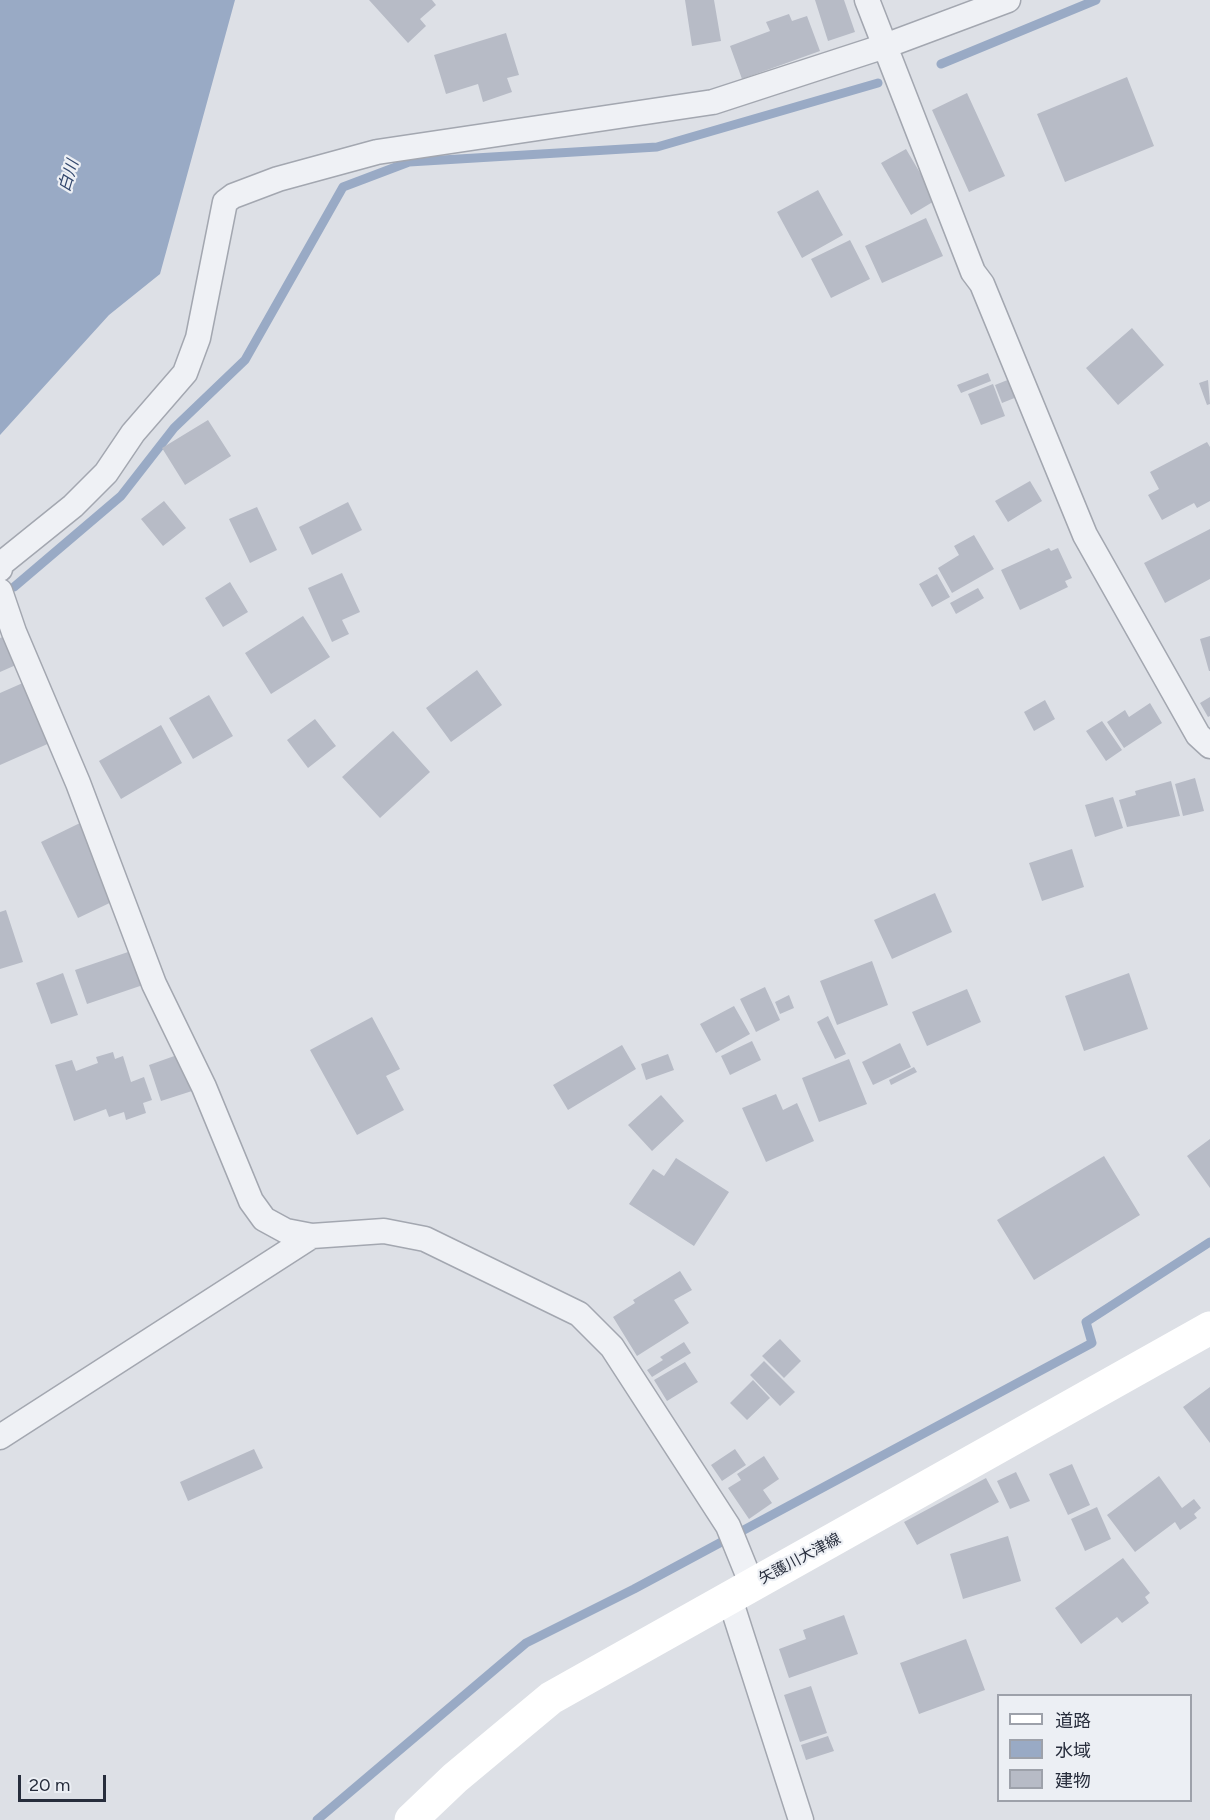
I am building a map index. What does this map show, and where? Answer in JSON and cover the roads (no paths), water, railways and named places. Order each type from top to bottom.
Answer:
[{"type":"main road","name":"矢護川大津線","points":[[411,1820],[455,1778],[551,1698],[740,1580],[1210,1329]]},
{"type":"street","points":[[867,0],[973,272],[982,284],[1085,535],[1206,736]]},
{"type":"street","points":[[0,569],[1,564],[73,506],[106,474],[133,433],[185,373],[198,338],[225,202],[233,196],[278,179],[377,152],[713,102],[885,46],[1008,0]]},
{"type":"street","points":[[0,591],[14,632],[78,783],[154,984],[204,1087],[251,1201],[264,1219],[286,1231],[312,1236],[384,1231],[425,1239],[579,1314],[612,1347],[728,1527],[801,1820]]},
{"type":"street","points":[[0,1437],[312,1236]]},
{"type":"water","name":"白川","points":[[0,0],[235,0],[160,274],[109,315],[0,435]]},
{"type":"waterway","points":[[941,64],[1096,0]]},
{"type":"waterway","points":[[14,587],[121,496],[174,428],[245,360],[343,187],[409,162],[657,147],[878,83]]},
{"type":"waterway","points":[[317,1820],[526,1643],[634,1589],[1092,1343],[1086,1322],[1210,1242]]}]
